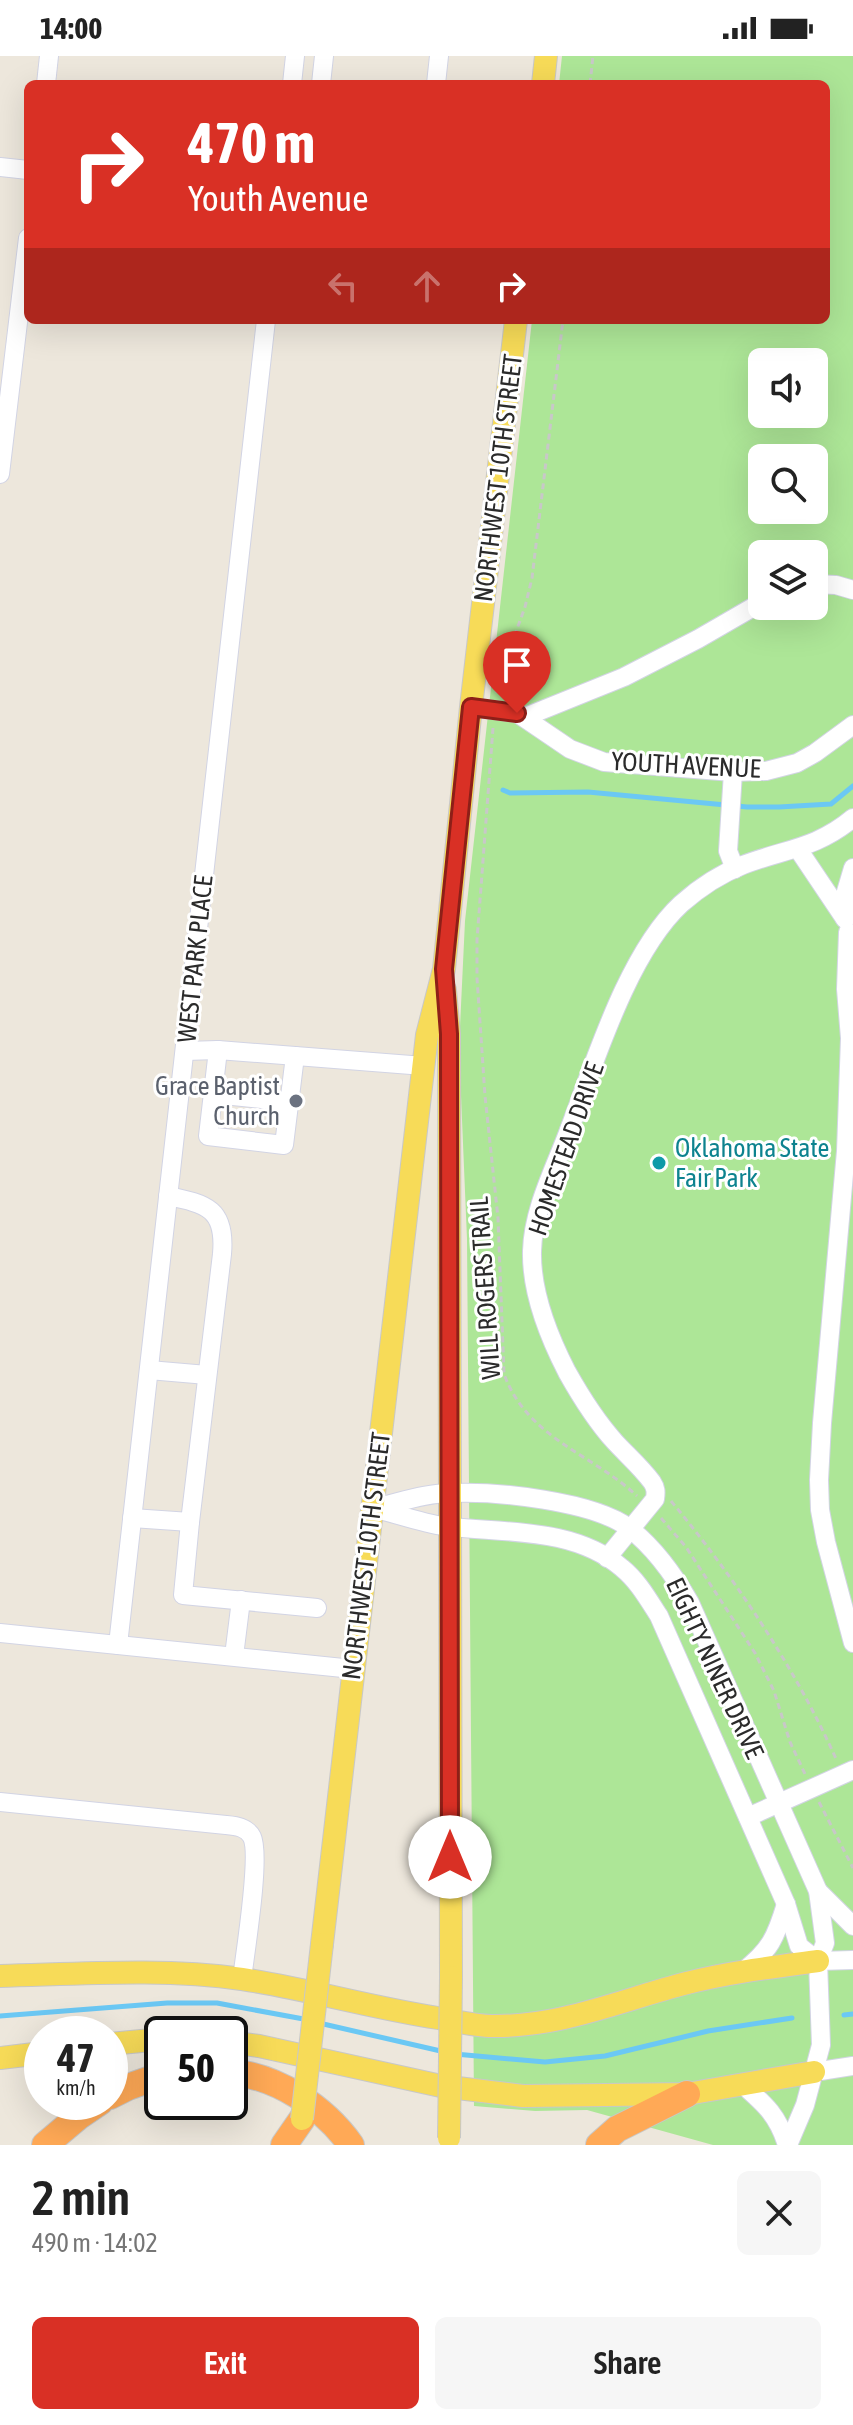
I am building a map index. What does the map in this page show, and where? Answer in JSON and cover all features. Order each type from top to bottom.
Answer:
[{"type":"highway","points":[[248,2075],[284,2087],[324,2115],[351,2145]]},
{"type":"highway","points":[[599,2145],[617,2129],[687,2094]]},
{"type":"highway","points":[[45,2145],[74,2120]]},
{"type":"main road","points":[[543,80],[546,56]]},
{"type":"main road","name":"NORTHWEST 10TH STREET","points":[[292,2138],[322,1944],[427,1035],[444,969],[516,324]]},
{"type":"main road","name":"NORTHWEST 10TH STREET","points":[[444,969],[449,1034],[451,1977],[448,2142]]},
{"type":"main road","points":[[0,1976],[169,1974],[242,1979],[408,2014],[490,2026],[574,2017],[686,1983],[818,1961]]},
{"type":"main road","points":[[248,2044],[441,2086],[523,2096],[687,2094],[814,2072]]},
{"type":"main road","points":[[0,2058],[24,2055]]},
{"type":"street","points":[[46,80],[49,56]]},
{"type":"street","points":[[292,80],[295,56]]},
{"type":"street","points":[[321,80],[324,56]]},
{"type":"street","points":[[436,80],[439,56]]},
{"type":"street","points":[[0,167],[24,170]]},
{"type":"street","points":[[0,474],[24,272]]},
{"type":"street","name":"WEST PARK PLACE","points":[[118,1645],[266,324]]},
{"type":"street","points":[[828,585],[853,590]]},
{"type":"street","points":[[525,717],[624,677],[748,610]]},
{"type":"street","name":"YOUTH AVENUE","points":[[471,707],[508,711],[525,717],[570,749],[604,762],[732,781],[797,763],[853,725]]},
{"type":"street","points":[[732,781],[728,855],[735,869]]},
{"type":"street","name":"HOMESTEAD DRIVE","points":[[656,1494],[653,1484],[597,1421],[567,1371],[550,1332],[533,1269],[532,1240],[542,1201],[602,1043],[643,952],[663,924],[681,904],[708,883],[735,869],[830,835],[853,818]]},
{"type":"street","points":[[798,849],[849,930]]},
{"type":"street","points":[[853,868],[845,895],[849,930],[846,989],[850,1038],[846,1151],[819,1480],[826,1542],[853,1643]]},
{"type":"street","points":[[185,1051],[218,1050],[424,1066]]},
{"type":"street","points":[[218,1050],[208,1136],[284,1145],[295,1056]]},
{"type":"street","points":[[214,1094],[289,1102]]},
{"type":"street","points":[[168,1196],[207,1207],[222,1228],[222,1254],[183,1595],[317,1608]]},
{"type":"street","points":[[149,1370],[207,1375]]},
{"type":"street","name":"EIGHTY NINER DRIVE","points":[[373,1508],[449,1492],[518,1497],[585,1507],[630,1529],[674,1576],[690,1603],[818,1891],[825,1943],[818,1961],[821,2045],[805,2105],[788,2145]]},
{"type":"street","points":[[607,1558],[656,1494]]},
{"type":"street","name":"EIGHTY NINER DRIVE","points":[[373,1508],[448,1527],[558,1538],[596,1551],[623,1568],[644,1591],[659,1616],[786,1904],[799,1946],[818,1961]]},
{"type":"street","points":[[132,1518],[190,1522]]},
{"type":"street","points":[[234,1656],[241,1600]]},
{"type":"street","points":[[0,1633],[353,1669]]},
{"type":"street","points":[[748,1817],[848,1773]]},
{"type":"street","points":[[0,1802],[226,1825],[247,1831],[252,1835],[256,1856],[242,1979]]},
{"type":"street","points":[[818,1891],[853,1926]]},
{"type":"street","points":[[742,1972],[771,1945],[786,1904]]},
{"type":"street","points":[[818,1961],[853,1960]]},
{"type":"street","points":[[814,2072],[853,2066]]},
{"type":"street","points":[[743,2085],[780,2122],[788,2145]]},
{"type":"path","points":[[590,80],[593,56]]},
{"type":"path","points":[[498,681],[525,607],[532,578],[563,324]]},
{"type":"path","name":"WILL ROGERS TRAIL","points":[[492,734],[477,978],[498,1218],[504,1374],[519,1405],[540,1427],[634,1493]]},
{"type":"path","points":[[656,1494],[669,1498],[705,1542],[799,1687],[848,1773]]},
{"type":"path","points":[[667,1523],[755,1653],[774,1691],[790,1742],[853,1868]]},
{"type":"green space","name":"Oklahoma State Fair Park","points":[[562,56],[853,56],[853,2145],[713,2145],[587,2110],[535,2111],[474,2106],[467,1239],[459,1048],[465,921],[532,324],[830,324],[830,80],[559,80]]},
{"type":"waterway","points":[[503,790],[510,793],[588,792],[747,807],[779,807],[831,804],[853,786]]},
{"type":"waterway","points":[[0,2016],[167,2003],[217,2003],[309,2020]]},
{"type":"waterway","points":[[844,2015],[853,2014]]},
{"type":"waterway","points":[[455,2054],[545,2062],[605,2056],[708,2031],[792,2018]]},
{"type":"waterway","points":[[319,2023],[445,2052]]},
{"type":"place","name":"Grace Baptist Church","points":[[296,1101]]},
{"type":"place","name":"Oklahoma State Fair Park","points":[[659,1163]]},
{"type":"route","points":[[450,1857],[449,1034],[444,969],[471,707],[517,713]]}]
